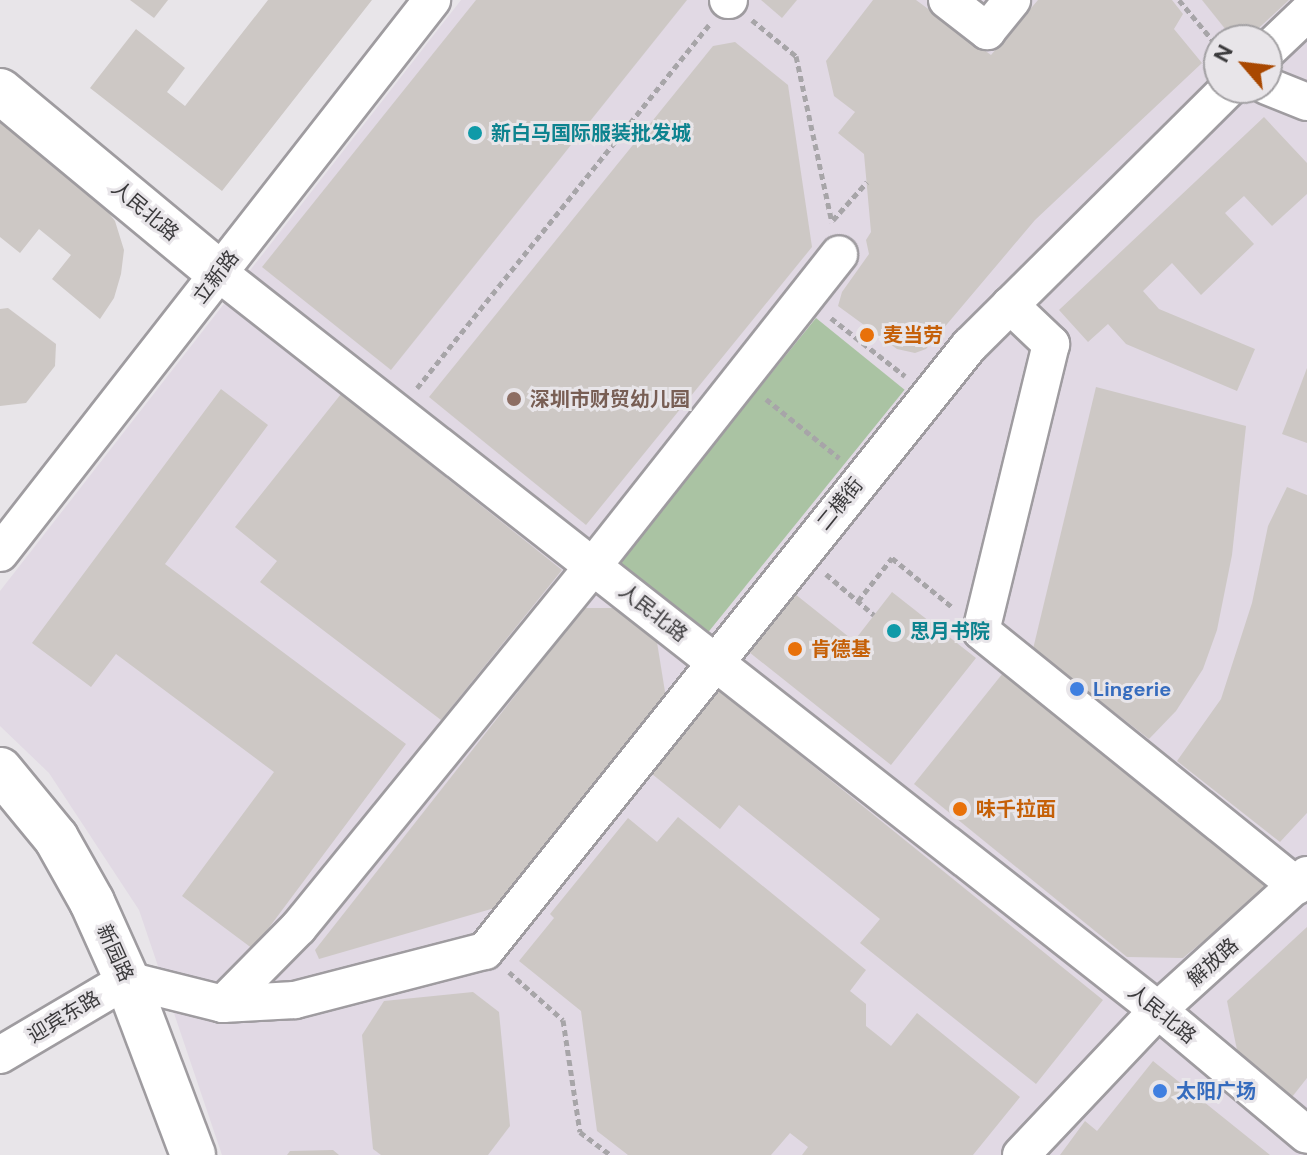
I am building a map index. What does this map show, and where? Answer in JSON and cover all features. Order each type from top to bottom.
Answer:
[{"type":"main road","name":"人民北路","points":[[0,91],[219,273]]},
{"type":"main road","name":"新园路","points":[[0,770],[56,838],[92,902],[127,980],[193,1155]]},
{"type":"street","name":"立新路","points":[[0,553],[432,0]]},
{"type":"street","points":[[947,0],[987,31],[1012,0]]},
{"type":"street","points":[[1283,36],[1307,13]]},
{"type":"street","points":[[1283,92],[1307,102]]},
{"type":"street","name":"二横街","points":[[485,951],[800,553],[969,346],[1213,104]]},
{"type":"street","points":[[223,1004],[299,927],[593,566],[805,298],[835,238]]},
{"type":"street","name":"人民北路","points":[[219,273],[1158,1010],[1307,1135]]},
{"type":"street","points":[[1010,305],[1051,344],[981,631],[1302,881]]},
{"type":"street","name":"解放路","points":[[1021,1155],[1158,1010],[1302,881]]},
{"type":"street","points":[[127,980],[223,1004],[295,1000],[485,951]]},
{"type":"street","name":"迎宾东路","points":[[0,1055],[127,980]]},
{"type":"path","points":[[398,412],[728,0],[796,56],[835,238]]},
{"type":"path","points":[[1179,0],[1203,29]]},
{"type":"path","points":[[835,238],[867,182]]},
{"type":"path","points":[[805,298],[929,395]]},
{"type":"path","points":[[741,378],[862,476]]},
{"type":"path","points":[[800,553],[874,615]]},
{"type":"path","points":[[858,601],[892,558],[981,631]]},
{"type":"path","points":[[485,951],[563,1020],[580,1132],[610,1155]]},
{"type":"shaded area","points":[[461,0],[1307,0],[1307,1155],[222,1155],[139,910],[49,773],[0,726],[0,591]]},
{"type":"green space","points":[[816,318],[905,390],[706,635],[618,563]]},
{"type":"building","points":[[130,0],[168,0],[154,18]]},
{"type":"building","points":[[268,0],[372,0],[222,191],[90,88],[136,29],[185,68],[167,92],[185,106]]},
{"type":"building","name":"新白马国际服装批发城","points":[[476,0],[687,0],[391,370],[262,267]]},
{"type":"building","points":[[761,0],[797,0],[782,18]]},
{"type":"building","points":[[873,0],[916,0],[991,55],[1038,0],[1172,0],[1183,14],[1174,29],[1202,63],[1035,220],[926,349],[915,353],[897,349],[838,306],[842,292],[869,254],[866,240],[871,232],[864,154],[838,133],[855,112],[834,96],[826,61]]},
{"type":"building","points":[[1202,0],[1289,0],[1263,24],[1221,24]]},
{"type":"building","points":[[735,42],[788,85],[812,247],[586,525],[429,397],[713,46]]},
{"type":"building","points":[[1264,117],[1307,163],[1307,194],[1272,226],[1244,196],[1225,213],[1254,244],[1201,295],[1172,263],[1143,291],[1159,309],[1255,349],[1237,391],[1126,344],[1108,324],[1088,342],[1059,310]]},
{"type":"building","points":[[0,119],[102,204],[115,221],[124,250],[121,274],[114,298],[100,319],[52,279],[71,255],[39,229],[20,253],[0,237]]},
{"type":"building","points":[[8,308],[56,344],[55,366],[26,403],[0,406],[0,309]]},
{"type":"building","points":[[1307,368],[1307,443],[1282,434]]},
{"type":"building","points":[[1096,387],[1246,426],[1232,555],[1217,630],[1203,669],[1176,711],[1149,739],[1033,649]]},
{"type":"building","points":[[221,389],[268,425],[165,564],[406,744],[253,949],[182,896],[274,772],[116,654],[91,687],[32,643]]},
{"type":"building","points":[[341,394],[562,570],[441,720],[260,582],[277,561],[235,527]]},
{"type":"building","points":[[1287,487],[1307,495],[1307,813],[1280,842],[1177,761],[1221,699],[1252,603],[1268,526]]},
{"type":"building","points":[[892,592],[976,658],[891,765],[749,652],[795,594],[854,641]]},
{"type":"building","points":[[584,608],[624,608],[656,636],[666,698],[498,907],[319,959],[315,950]]},
{"type":"building","points":[[1003,673],[1271,885],[1183,958],[1127,957],[914,784]]},
{"type":"building","points":[[719,690],[1103,1000],[1036,1084],[860,943],[880,919],[739,805],[720,829],[652,774]]},
{"type":"building","points":[[678,817],[866,970],[850,991],[866,1004],[866,1026],[891,1046],[917,1013],[1020,1097],[973,1155],[802,1155],[808,1147],[790,1133],[771,1155],[628,1155],[597,1131],[581,1011],[519,961],[554,918],[550,914],[628,818],[657,842]]},
{"type":"building","points":[[1307,927],[1307,1078],[1292,1097],[1237,1050],[1227,1001]]},
{"type":"building","points":[[473,992],[499,1012],[510,1126],[488,1155],[381,1155],[373,1149],[362,1035],[384,1001]]},
{"type":"building","name":"太阳广场","points":[[1153,1061],[1270,1155],[1060,1155],[1085,1121],[1097,1131]]},
{"type":"building","points":[[333,1150],[339,1155],[287,1155],[290,1151]]},
{"type":"place","name":"新白马国际服装批发城","points":[[475,133]]},
{"type":"place","name":"麦当劳","points":[[867,335]]},
{"type":"place","name":"深圳市财贸幼儿园","points":[[514,399]]},
{"type":"place","name":"思月书院","points":[[894,631]]},
{"type":"place","name":"肯德基","points":[[795,649]]},
{"type":"place","name":"Lingerie","points":[[1077,689]]},
{"type":"place","name":"味千拉面","points":[[960,809]]},
{"type":"place","name":"太阳广场","points":[[1160,1091]]}]
